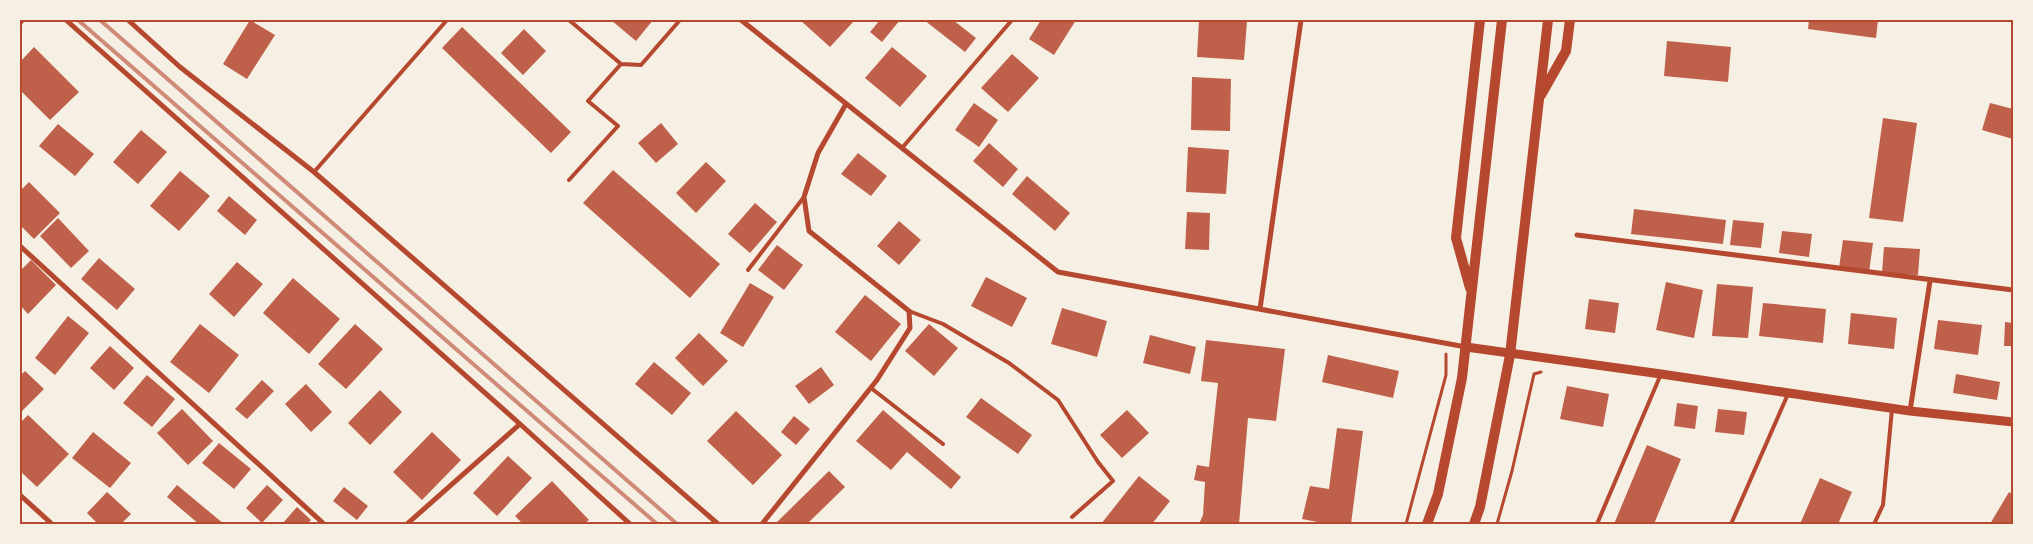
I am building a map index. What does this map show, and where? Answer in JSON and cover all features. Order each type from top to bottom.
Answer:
[{"type":"main road","points":[[1472,295],[1456,238],[1480,20]]},
{"type":"main road","points":[[1428,524],[1438,494],[1462,378],[1502,20]]},
{"type":"main road","points":[[1474,524],[1480,507],[1510,354],[1548,20]]},
{"type":"main road","points":[[1538,100],[1566,51],[1570,20]]},
{"type":"street","points":[[66,20],[630,524]]},
{"type":"street","points":[[128,20],[180,67],[314,172],[718,524]]},
{"type":"street","points":[[741,20],[1058,272],[1446,344],[1910,411],[2013,422]]},
{"type":"street","points":[[1260,309],[1301,20]]},
{"type":"street","points":[[762,524],[871,388],[910,328],[909,311],[809,231],[804,197],[818,152],[846,104]]},
{"type":"street","points":[[1577,235],[2013,290]]},
{"type":"street","points":[[20,246],[324,524]]},
{"type":"street","points":[[1910,411],[1930,281]]},
{"type":"street","points":[[407,524],[520,424]]},
{"type":"street","points":[[20,495],[52,524]]},
{"type":"lane","points":[[314,172],[447,20]]},
{"type":"lane","points":[[568,20],[621,64],[641,65],[680,20]]},
{"type":"lane","points":[[902,148],[1012,20]]},
{"type":"lane","points":[[569,180],[618,126],[588,101],[621,64]]},
{"type":"lane","points":[[748,270],[804,197]]},
{"type":"lane","points":[[909,311],[943,324],[1010,363],[1058,400],[1098,462],[1113,481],[1072,517]]},
{"type":"lane","points":[[1597,524],[1661,374]]},
{"type":"lane","points":[[871,388],[943,444]]},
{"type":"lane","points":[[1731,524],[1788,394]]},
{"type":"lane","points":[[1874,524],[1883,505],[1892,408]]},
{"type":"path","points":[[1406,524],[1409,519],[1446,375],[1446,344]]},
{"type":"path","points":[[1497,524],[1512,471],[1534,374],[1546,370],[1554,372],[1557,360]]},
{"type":"building","points":[[250,20],[275,35],[247,79],[223,64]]},
{"type":"building","points":[[611,20],[653,20],[636,41]]},
{"type":"building","points":[[800,20],[852,20],[854,21],[830,47]]},
{"type":"building","points":[[880,20],[900,20],[882,42],[870,32]]},
{"type":"building","points":[[924,20],[953,20],[976,38],[965,52]]},
{"type":"building","points":[[1041,20],[1076,20],[1054,55],[1029,39]]},
{"type":"building","points":[[1199,20],[1247,21],[1244,60],[1197,57]]},
{"type":"building","points":[[1809,20],[1878,20],[1876,38],[1808,29]]},
{"type":"building","points":[[462,27],[571,132],[551,153],[442,48]]},
{"type":"building","points":[[524,29],[546,51],[523,75],[501,53]]},
{"type":"building","points":[[1667,41],[1731,47],[1728,82],[1664,76]]},
{"type":"building","points":[[34,47],[79,92],[50,120],[20,90],[20,62]]},
{"type":"building","points":[[892,47],[927,76],[900,107],[865,78]]},
{"type":"building","points":[[1012,54],[1039,78],[1008,112],[981,88]]},
{"type":"building","points":[[1192,77],[1231,79],[1230,131],[1191,130]]},
{"type":"building","points":[[974,103],[998,120],[979,147],[955,130]]},
{"type":"building","points":[[1990,103],[2013,109],[2013,139],[1982,130]]},
{"type":"building","points":[[1883,118],[1917,123],[1903,222],[1869,218]]},
{"type":"building","points":[[661,123],[678,144],[656,163],[638,143]]},
{"type":"building","points":[[58,124],[94,154],[75,176],[39,146]]},
{"type":"building","points":[[141,130],[167,152],[138,184],[113,162]]},
{"type":"building","points":[[989,143],[1018,169],[1003,187],[973,161]]},
{"type":"building","points":[[1188,147],[1229,150],[1226,194],[1186,192]]},
{"type":"building","points":[[858,153],[887,176],[871,196],[841,174]]},
{"type":"building","points":[[706,162],[726,181],[696,213],[676,193]]},
{"type":"building","points":[[613,170],[720,264],[690,298],[583,203]]},
{"type":"building","points":[[180,171],[210,196],[179,231],[150,206]]},
{"type":"building","points":[[1027,176],[1070,213],[1055,231],[1012,194]]},
{"type":"building","points":[[29,182],[60,213],[34,239],[20,225],[20,191]]},
{"type":"building","points":[[229,196],[257,220],[245,235],[217,211]]},
{"type":"building","points":[[755,203],[777,222],[750,253],[728,234]]},
{"type":"building","points":[[1634,209],[1726,220],[1723,244],[1631,234]]},
{"type":"building","points":[[1187,212],[1210,213],[1209,250],[1185,249]]},
{"type":"building","points":[[58,218],[89,251],[71,268],[40,236]]},
{"type":"building","points":[[1733,220],[1764,223],[1761,248],[1730,245]]},
{"type":"building","points":[[899,221],[921,240],[899,265],[877,246]]},
{"type":"building","points":[[1782,231],[1812,234],[1809,257],[1779,253]]},
{"type":"building","points":[[1843,240],[1873,243],[1869,272],[1839,268]]},
{"type":"building","points":[[777,245],[803,265],[784,290],[758,270]]},
{"type":"building","points":[[1884,247],[1920,249],[1918,275],[1882,273]]},
{"type":"building","points":[[99,258],[135,289],[117,310],[81,279]]},
{"type":"building","points":[[31,260],[56,285],[28,314],[20,305],[20,271]]},
{"type":"building","points":[[237,262],[263,284],[234,317],[209,294]]},
{"type":"building","points":[[986,277],[1027,298],[1012,327],[971,306]]},
{"type":"building","points":[[293,278],[340,319],[309,354],[263,313]]},
{"type":"building","points":[[1666,282],[1703,290],[1694,338],[1656,330]]},
{"type":"building","points":[[750,283],[774,297],[743,347],[720,333]]},
{"type":"building","points":[[1717,284],[1753,287],[1748,338],[1712,336]]},
{"type":"building","points":[[865,295],[901,324],[871,361],[835,332]]},
{"type":"building","points":[[1589,299],[1619,303],[1615,333],[1585,329]]},
{"type":"building","points":[[1763,303],[1826,309],[1823,343],[1759,336]]},
{"type":"building","points":[[1062,308],[1107,321],[1097,357],[1051,344]]},
{"type":"building","points":[[1851,313],[1897,318],[1894,349],[1848,344]]},
{"type":"building","points":[[68,316],[89,333],[55,375],[35,358]]},
{"type":"building","points":[[1938,320],[1982,325],[1978,355],[1934,349]]},
{"type":"building","points":[[2005,322],[2013,323],[2013,346],[2004,346]]},
{"type":"building","points":[[200,324],[239,355],[209,393],[170,362]]},
{"type":"building","points":[[355,324],[383,349],[346,389],[318,364]]},
{"type":"building","points":[[929,324],[958,348],[934,376],[905,351]]},
{"type":"building","points":[[699,333],[728,361],[703,386],[675,358]]},
{"type":"building","points":[[1150,335],[1196,347],[1190,374],[1143,363]]},
{"type":"building","points":[[1206,340],[1285,349],[1276,421],[1248,418],[1239,524],[1199,524],[1203,515],[1205,482],[1194,480],[1197,465],[1209,467],[1218,383],[1201,381]]},
{"type":"building","points":[[110,346],[134,368],[114,390],[90,368]]},
{"type":"building","points":[[1328,355],[1399,371],[1393,398],[1322,382]]},
{"type":"building","points":[[654,362],[691,393],[672,415],[635,384]]},
{"type":"building","points":[[821,367],[834,385],[809,404],[795,386]]},
{"type":"building","points":[[25,371],[44,389],[20,413],[20,376]]},
{"type":"building","points":[[1956,374],[2000,382],[1997,400],[1953,393]]},
{"type":"building","points":[[147,375],[175,399],[152,427],[123,403]]},
{"type":"building","points":[[262,380],[274,391],[247,419],[235,409]]},
{"type":"building","points":[[306,384],[332,412],[311,432],[285,404]]},
{"type":"building","points":[[1567,386],[1609,394],[1603,427],[1560,419]]},
{"type":"building","points":[[380,390],[402,412],[370,445],[348,423]]},
{"type":"building","points":[[981,398],[1032,435],[1018,454],[966,417]]},
{"type":"building","points":[[1677,403],[1698,406],[1695,429],[1674,426]]},
{"type":"building","points":[[182,409],[213,441],[188,465],[157,433]]},
{"type":"building","points":[[1718,409],[1747,412],[1744,435],[1715,432]]},
{"type":"building","points":[[883,410],[961,477],[951,489],[907,452],[891,470],[856,441]]},
{"type":"building","points":[[1127,410],[1149,433],[1122,458],[1100,435]]},
{"type":"building","points":[[736,411],[782,455],[753,485],[707,441]]},
{"type":"building","points":[[28,415],[69,454],[37,487],[20,471],[20,423]]},
{"type":"building","points":[[794,416],[810,429],[796,445],[781,432]]},
{"type":"building","points":[[1337,428],[1363,431],[1351,524],[1323,524],[1302,519],[1310,486],[1329,489]]},
{"type":"building","points":[[93,432],[131,463],[110,488],[72,458]]},
{"type":"building","points":[[432,432],[461,460],[422,500],[393,472]]},
{"type":"building","points":[[219,443],[251,469],[234,489],[202,463]]},
{"type":"building","points":[[1647,445],[1681,459],[1654,524],[1614,524]]},
{"type":"building","points":[[508,456],[532,478],[497,516],[473,493]]},
{"type":"building","points":[[829,471],[845,487],[807,524],[775,524]]},
{"type":"building","points":[[1139,476],[1170,501],[1152,524],[1101,524]]},
{"type":"building","points":[[1820,478],[1852,492],[1838,524],[1800,524]]},
{"type":"building","points":[[552,481],[589,520],[584,524],[523,524],[515,516]]},
{"type":"building","points":[[177,485],[224,524],[199,524],[167,497]]},
{"type":"building","points":[[267,485],[283,500],[262,523],[246,508]]},
{"type":"building","points":[[344,487],[368,506],[357,520],[333,501]]},
{"type":"building","points":[[107,492],[131,514],[121,524],[98,524],[87,513]]},
{"type":"building","points":[[2009,492],[2013,495],[2013,524],[1990,524]]},
{"type":"building","points":[[297,507],[311,520],[307,524],[282,524]]},
{"type":"railway","points":[[78,20],[657,524]]},
{"type":"railway","points":[[100,20],[677,524]]}]
